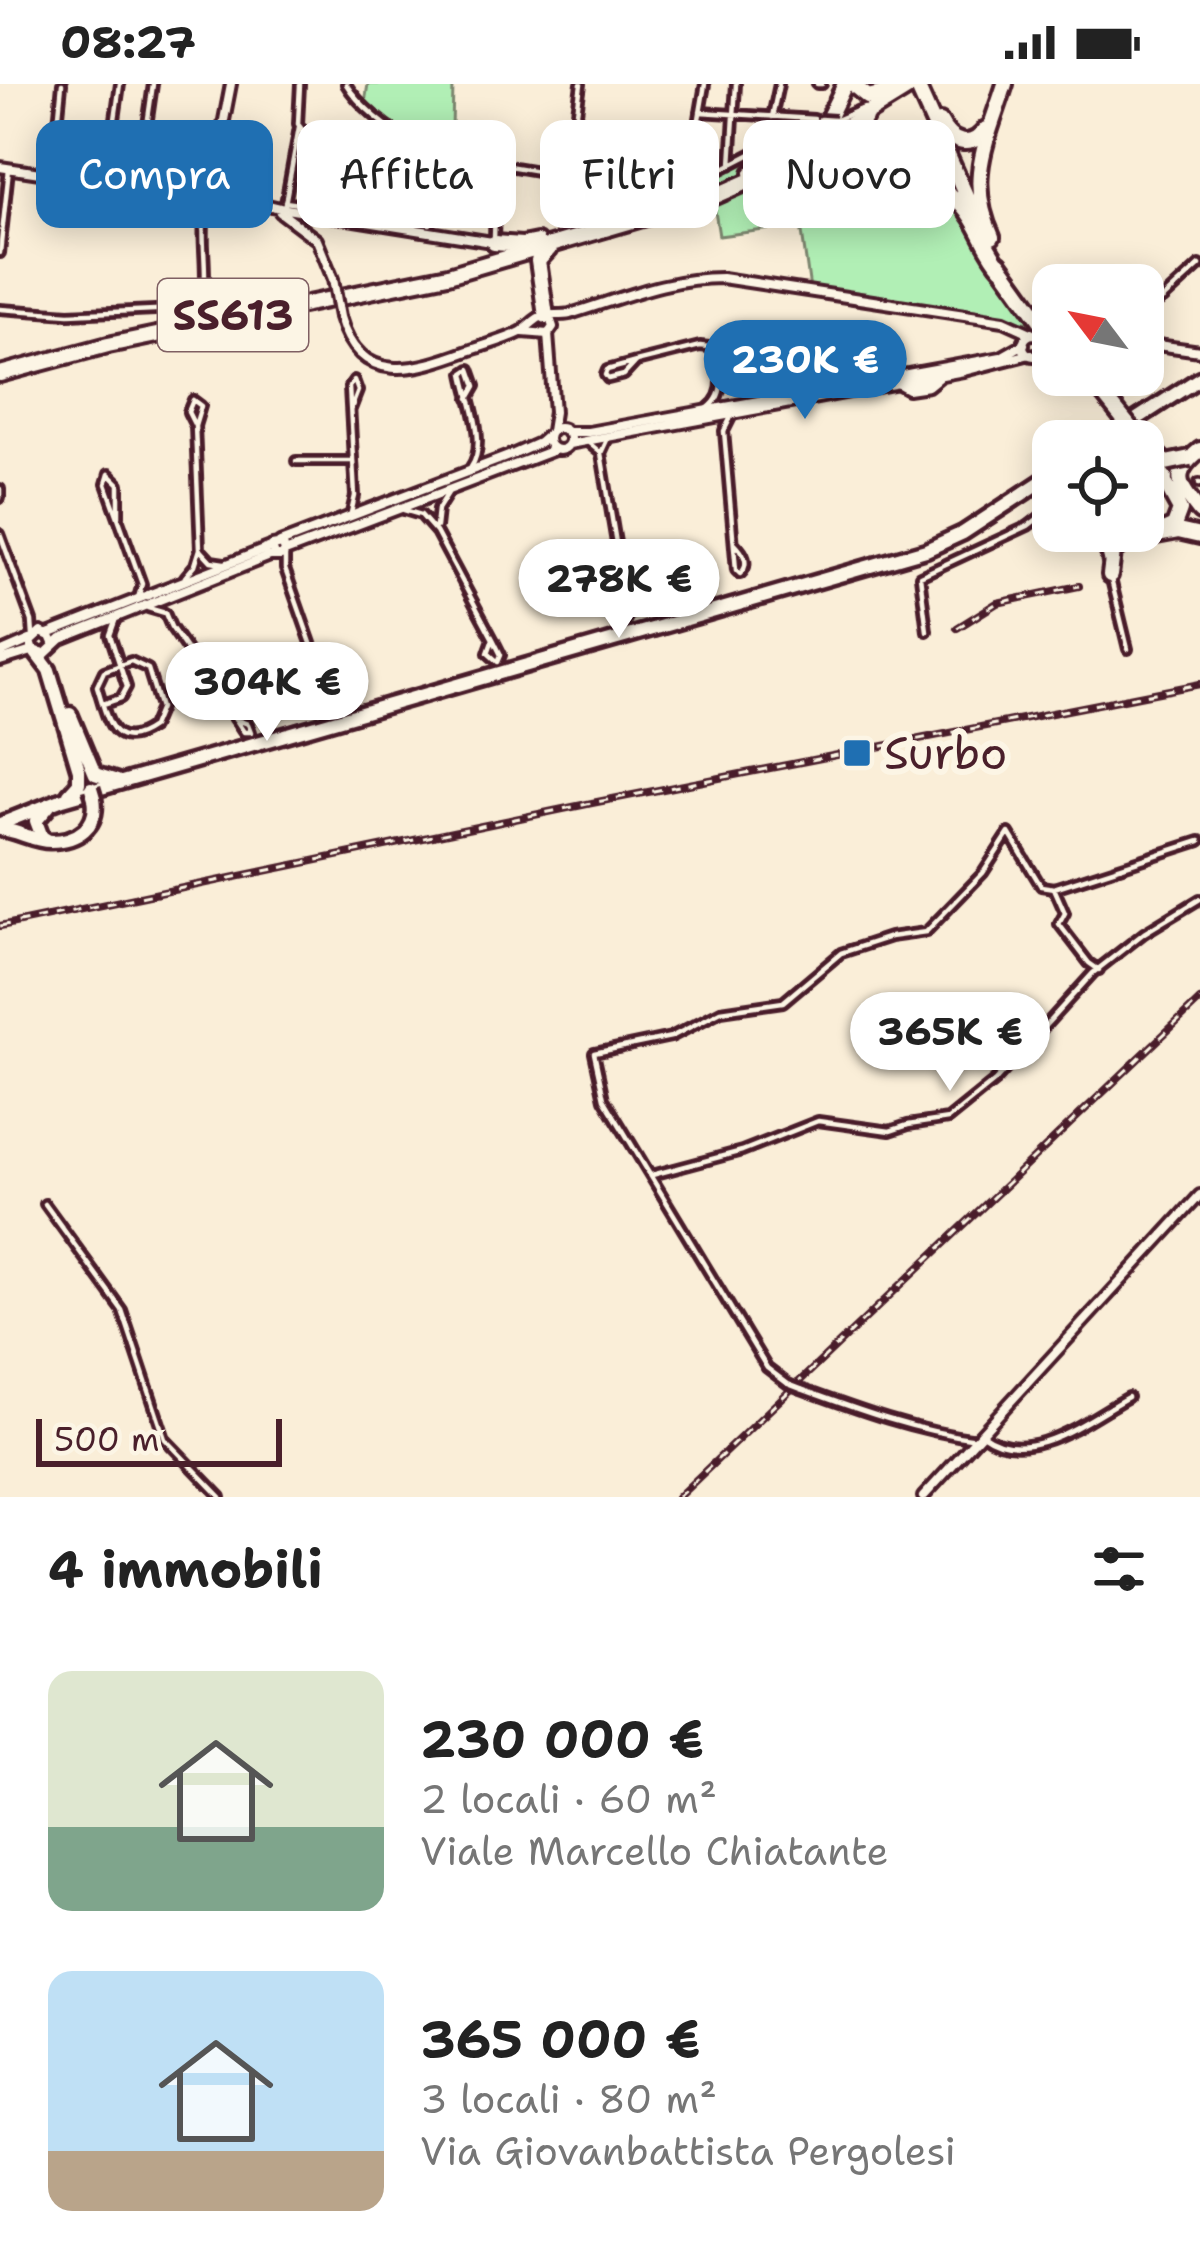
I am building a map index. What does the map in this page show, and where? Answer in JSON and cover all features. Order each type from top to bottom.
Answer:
[{"type":"highway","points":[[719,188],[754,173],[822,126],[848,84],[874,98],[916,91]]},
{"type":"highway","points":[[916,91],[948,136],[960,142],[974,141],[988,126],[1003,84]]},
{"type":"highway","points":[[1000,261],[976,183],[1003,84]]},
{"type":"highway","points":[[916,91],[938,146],[933,164],[909,174],[868,160],[857,147],[859,125],[916,91]]},
{"type":"highway","points":[[916,91],[1000,261]]},
{"type":"highway","name":"SS613","points":[[719,188],[772,166],[869,106],[916,91]]},
{"type":"highway","name":"SS613","points":[[864,120],[916,91]]},
{"type":"highway","name":"SS613","points":[[0,371],[473,268],[743,185]]},
{"type":"highway","points":[[955,201],[1032,309]]},
{"type":"highway","name":"SS613","points":[[0,371],[108,339],[446,271],[592,228]]},
{"type":"highway","points":[[544,325],[540,256],[595,233]]},
{"type":"highway","points":[[494,242],[522,245],[572,234]]},
{"type":"highway","points":[[473,268],[514,260],[527,264],[537,280],[544,325]]},
{"type":"highway","points":[[1102,396],[1121,420]]},
{"type":"highway","points":[[1164,462],[1175,464],[1197,451]]},
{"type":"highway","points":[[1197,451],[1180,470],[1180,483],[1200,517]]},
{"type":"highway","points":[[1165,478],[1200,517]]},
{"type":"highway","points":[[1164,531],[1174,526],[1180,514],[1165,478]]},
{"type":"highway","points":[[1164,533],[1200,536]]},
{"type":"highway","points":[[1110,574],[1112,552]]},
{"type":"main road","points":[[1135,420],[1198,378]]},
{"type":"main road","points":[[34,808],[926,550],[1032,488]]},
{"type":"main road","points":[[0,827],[50,841],[87,830],[94,818],[93,793],[53,668],[49,639]]},
{"type":"main road","points":[[33,645],[50,670],[95,774],[109,781],[141,776]]},
{"type":"main road","points":[[0,827],[69,794],[80,783],[63,703]]},
{"type":"main road","points":[[50,841],[42,836],[37,821],[45,808],[63,799]]},
{"type":"street","points":[[57,120],[62,84]]},
{"type":"street","points":[[115,120],[120,84]]},
{"type":"street","points":[[148,120],[152,84]]},
{"type":"street","points":[[226,120],[231,84]]},
{"type":"street","points":[[298,120],[300,84]]},
{"type":"street","points":[[346,84],[384,120]]},
{"type":"street","points":[[576,120],[581,84]]},
{"type":"street","points":[[699,120],[705,84]]},
{"type":"street","points":[[731,165],[736,84]]},
{"type":"street","points":[[772,117],[778,84]]},
{"type":"street","points":[[700,112],[835,120],[869,106]]},
{"type":"street","points":[[719,168],[820,119]]},
{"type":"street","points":[[282,207],[297,133]]},
{"type":"street","points":[[0,253],[4,168],[36,173]]},
{"type":"street","points":[[273,205],[494,242],[494,228]]},
{"type":"street","points":[[273,206],[297,208]]},
{"type":"street","points":[[110,635],[113,623],[156,592],[177,589],[232,563],[387,512],[550,433],[589,432],[898,383],[1030,354],[1027,340],[1012,324],[722,278],[660,283],[429,366],[400,370],[382,366],[351,342],[317,240],[282,207]]},
{"type":"street","points":[[0,309],[69,314],[198,308],[204,298],[202,230]]},
{"type":"street","points":[[1164,296],[1200,265]]},
{"type":"street","points":[[544,325],[554,412],[548,442],[554,450]]},
{"type":"street","points":[[735,544],[724,431],[741,408],[1010,356],[1032,340]]},
{"type":"street","points":[[1164,346],[1198,351]]},
{"type":"street","points":[[0,657],[375,508],[561,451],[569,444],[701,415],[717,402],[721,390],[718,360],[709,347],[636,362]]},
{"type":"street","points":[[721,390],[741,408]]},
{"type":"street","points":[[436,532],[438,508],[473,466],[479,449],[469,398]]},
{"type":"street","points":[[338,523],[352,512],[355,496],[351,409]]},
{"type":"street","points":[[554,412],[569,444]]},
{"type":"street","points":[[701,415],[724,431]]},
{"type":"street","points":[[165,613],[200,549],[195,425]]},
{"type":"street","points":[[617,434],[604,443],[601,453],[624,592]]},
{"type":"street","points":[[583,441],[601,453]]},
{"type":"street","points":[[479,449],[489,459],[514,454]]},
{"type":"street","points":[[1164,474],[1197,451]]},
{"type":"street","points":[[296,461],[353,461]]},
{"type":"street","points":[[118,516],[119,484],[109,474],[106,484],[142,584],[137,604]]},
{"type":"street","points":[[355,496],[363,506],[375,508]]},
{"type":"street","points":[[387,512],[421,514],[436,532],[494,640]]},
{"type":"street","points":[[927,631],[920,576],[1032,523]]},
{"type":"street","points":[[0,534],[32,621],[33,645]]},
{"type":"street","points":[[200,549],[211,561],[232,563]]},
{"type":"street","points":[[278,549],[324,682]]},
{"type":"street","points":[[1110,574],[1128,649]]},
{"type":"street","points":[[142,584],[156,592]]},
{"type":"street","points":[[137,604],[165,613],[235,719]]},
{"type":"street","points":[[49,639],[122,615]]},
{"type":"street","points":[[32,621],[49,639]]},
{"type":"street","points":[[90,627],[110,635],[126,691],[121,698],[103,704]]},
{"type":"street","points":[[33,645],[45,654],[49,639]]},
{"type":"street","points":[[133,661],[148,669],[160,704],[158,718],[149,730],[124,737],[111,728],[103,704],[98,682],[104,671],[133,661]]},
{"type":"street","points":[[1128,1397],[1036,1445],[1015,1446],[858,1410],[788,1384],[766,1368],[604,1099],[594,1053],[671,1036],[721,1011],[783,1002],[841,953],[890,937],[926,932],[983,872],[1009,832],[1042,888],[1200,841]]},
{"type":"street","points":[[1054,888],[1066,913],[1059,924],[1099,970]]},
{"type":"street","points":[[652,1175],[742,1150],[818,1121],[890,1131],[948,1119],[982,1094],[1099,970],[1144,933],[1200,898]]},
{"type":"street","points":[[923,1497],[1200,1195]]},
{"type":"street","points":[[45,1204],[122,1310],[165,1439],[221,1497]]},
{"type":"green space","points":[[368,84],[453,84],[452,120],[387,120],[365,103]]},
{"type":"green space","points":[[743,162],[743,175],[719,185],[720,170]]},
{"type":"green space","points":[[743,191],[743,228],[779,228],[719,236],[719,203]]},
{"type":"green space","points":[[955,206],[1032,316],[1032,323],[810,289],[801,228],[955,228]]},
{"type":"railway","points":[[957,628],[997,603],[1079,586]]},
{"type":"railway","points":[[0,926],[1200,684]]},
{"type":"railway","points":[[678,1497],[1200,1000]]},
{"type":"place","name":"Surbo","points":[[857,753]]}]
